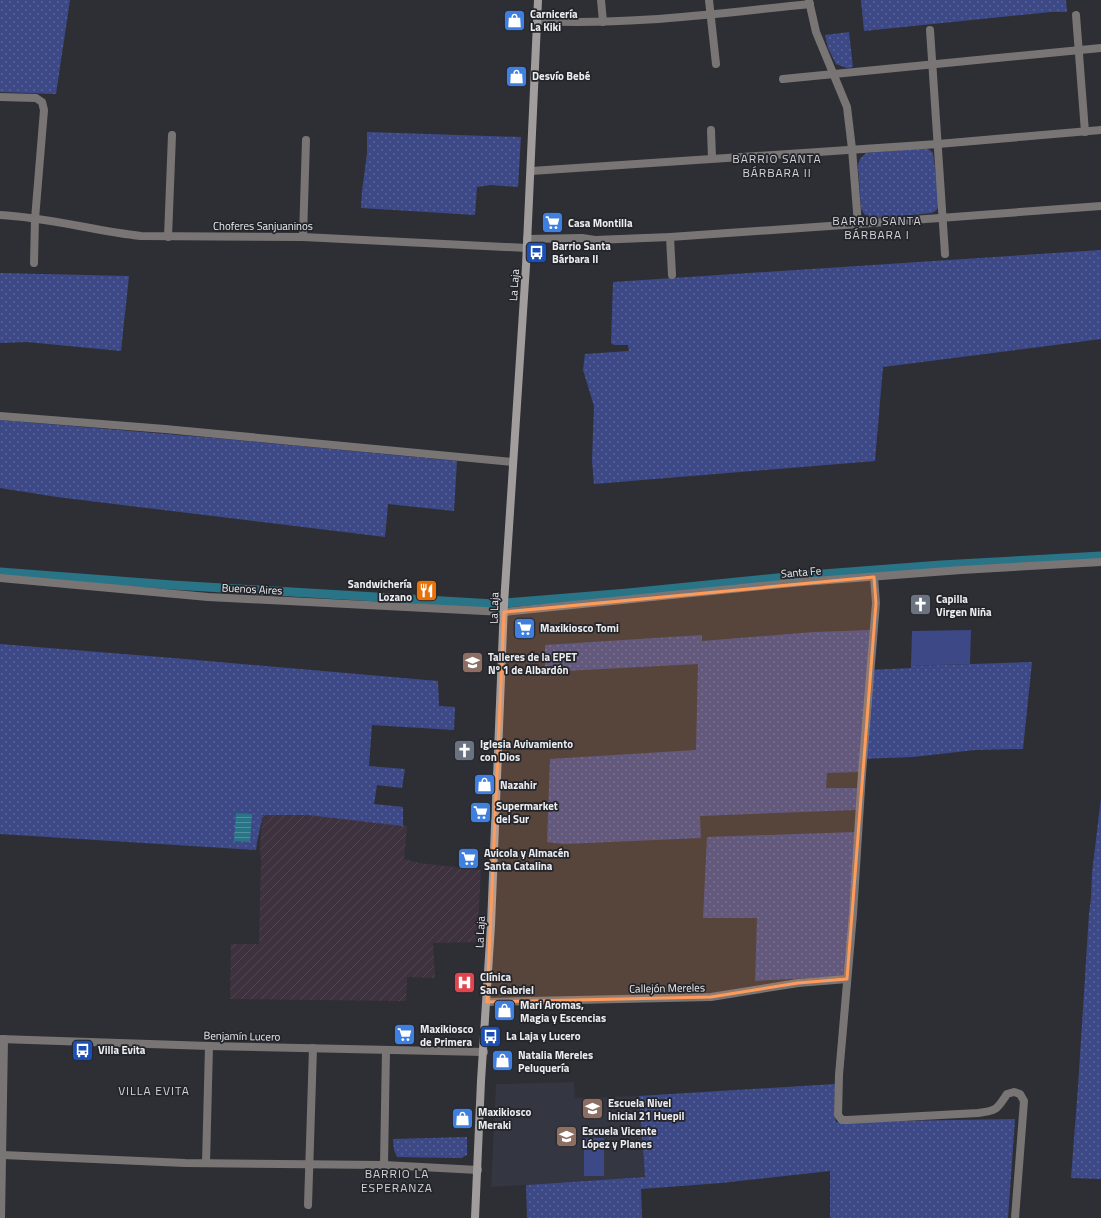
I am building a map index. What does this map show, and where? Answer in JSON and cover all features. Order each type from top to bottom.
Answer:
[{"type":"main road","name":"La Laja","points":[[475,1218],[492,920],[504,606],[527,243],[538,0]]},
{"type":"street","points":[[601,0],[603,22]]},
{"type":"street","points":[[709,0],[716,64]]},
{"type":"street","points":[[537,21],[574,23],[631,22],[810,2],[816,32],[847,107],[858,224]]},
{"type":"street","points":[[1076,15],[1085,132]]},
{"type":"street","points":[[930,30],[945,254]]},
{"type":"street","points":[[783,79],[1101,48]]},
{"type":"street","points":[[0,97],[36,98],[42,102],[44,110],[35,219],[34,263]]},
{"type":"street","points":[[711,130],[712,158]]},
{"type":"street","points":[[531,171],[938,144],[1101,130]]},
{"type":"street","points":[[168,237],[172,135]]},
{"type":"street","points":[[303,237],[306,140]]},
{"type":"street","name":"Choferes Sanjuaninos","points":[[0,215],[20,216],[116,234],[168,237],[303,237],[527,243],[582,238],[595,240],[670,237],[1101,206]]},
{"type":"street","points":[[670,237],[672,275]]},
{"type":"street","points":[[0,416],[165,429],[513,462]]},
{"type":"street","name":"Santa Fe","points":[[504,606],[961,570],[1101,562]]},
{"type":"street","points":[[874,577],[876,603],[862,773],[853,914],[839,1075],[838,1115],[842,1120],[851,1120],[978,1114],[990,1112],[997,1108],[1007,1094],[1014,1092],[1020,1094],[1024,1101],[1015,1218]]},
{"type":"street","name":"Buenos Aires","points":[[0,578],[208,597],[504,606]]},
{"type":"street","name":"Callejón Mereles","points":[[487,1002],[711,997],[798,983],[847,979]]},
{"type":"street","points":[[1,1218],[3,1155],[2,1039]]},
{"type":"street","name":"Benjamín Lucero","points":[[2,1039],[209,1046],[484,1052]]},
{"type":"street","points":[[206,1163],[209,1046]]},
{"type":"street","points":[[308,1205],[313,1048]]},
{"type":"street","points":[[384,1165],[386,1050]]},
{"type":"street","points":[[3,1155],[206,1163],[384,1165],[478,1170]]},
{"type":"highlighted area","points":[[874,577],[876,603],[847,979],[798,983],[711,997],[487,1002],[504,612]]},
{"type":"shaded area","points":[[0,0],[70,0],[56,94],[0,92]]},
{"type":"shaded area","points":[[861,0],[1066,0],[1067,12],[1051,12],[864,31]]},
{"type":"shaded area","points":[[849,32],[853,67],[847,68],[836,64],[828,48],[825,35]]},
{"type":"shaded area","points":[[367,132],[521,137],[518,187],[491,185],[477,187],[475,215],[361,208],[367,154]]},
{"type":"shaded area","points":[[923,148],[928,149],[933,153],[939,201],[936,210],[931,213],[874,219],[865,215],[861,209],[858,165],[860,159],[866,153]]},
{"type":"shaded area","points":[[1101,250],[1101,339],[883,367],[875,461],[594,484],[592,461],[594,406],[583,370],[585,354],[629,351],[628,345],[614,345],[611,343],[613,282]]},
{"type":"shaded area","points":[[0,273],[129,276],[121,351],[27,342],[0,343]]},
{"type":"shaded area","points":[[0,420],[457,461],[454,511],[388,504],[385,537],[57,497],[0,488]]},
{"type":"shaded area","points":[[872,630],[868,670],[911,668],[911,666],[1032,662],[1023,749],[975,750],[913,757],[860,759],[859,772],[827,773],[826,788],[857,788],[856,810],[700,816],[701,838],[564,844],[547,842],[550,759],[696,750],[698,664],[545,672],[545,645],[702,635],[702,641],[814,632]]},
{"type":"shaded area","points":[[971,630],[970,664],[911,666],[912,631]]},
{"type":"shaded area","points":[[0,644],[438,681],[439,706],[455,707],[454,730],[372,725],[369,766],[405,769],[402,788],[377,785],[374,804],[403,807],[403,826],[307,815],[263,815],[256,850],[0,834]]},
{"type":"shaded area","points":[[1101,798],[1101,1179],[1071,1178],[1092,873]]},
{"type":"shaded area","points":[[236,813],[252,814],[250,842],[234,841]]},
{"type":"shaded area","points":[[263,814],[307,815],[407,826],[404,859],[419,863],[481,870],[477,942],[433,943],[435,978],[407,977],[406,1001],[230,999],[231,944],[259,944],[260,844]]},
{"type":"shaded area","points":[[855,832],[845,976],[755,981],[757,918],[703,918],[707,837]]},
{"type":"shaded area","name":"Escuela Vicente López y Planes","points":[[574,1082],[575,1098],[639,1096],[645,1177],[491,1187],[496,1084]]},
{"type":"shaded area","points":[[835,1084],[834,1114],[836,1122],[1015,1119],[1008,1218],[830,1218],[830,1171],[721,1183],[641,1189],[642,1218],[527,1218],[526,1185],[645,1177],[639,1096]]},
{"type":"shaded area","points":[[467,1137],[467,1155],[461,1158],[397,1157],[394,1150],[393,1139]]},
{"type":"shaded area","points":[[584,1138],[604,1138],[604,1176],[584,1176]]},
{"type":"waterway","points":[[0,572],[172,585],[494,604],[628,593],[797,576],[941,565],[1101,556]]},
{"type":"place","name":"Carnicería La Kiki","points":[[515,20]]},
{"type":"place","name":"Desvío Bebé","points":[[516,76]]},
{"type":"place","name":"Casa Montilla","points":[[552,223]]},
{"type":"place","name":"Barrio Santa Bárbara II","points":[[536,252]]},
{"type":"place","name":"Sandwichería Lozano","points":[[427,590]]},
{"type":"place","name":"Capilla Virgen Niña","points":[[921,605]]},
{"type":"place","name":"Maxikiosco Tomi","points":[[525,628]]},
{"type":"place","name":"Talleres de la EPET Nº 1 de Albardón","points":[[473,663]]},
{"type":"place","name":"Iglesia Avivamiento con Dios","points":[[464,750]]},
{"type":"place","name":"Nazahir","points":[[484,785]]},
{"type":"place","name":"Supermarket del Sur","points":[[481,812]]},
{"type":"place","name":"Avicola y Almacén Santa Catalina","points":[[469,859]]},
{"type":"place","name":"Clínica San Gabriel","points":[[464,983]]},
{"type":"place","name":"Mari Aromas, Magia y Escencias","points":[[505,1011]]},
{"type":"place","name":"Maxikiosco de Primera","points":[[405,1035]]},
{"type":"place","name":"La Laja y Lucero","points":[[491,1036]]},
{"type":"place","name":"Villa Evita","points":[[83,1050]]},
{"type":"place","name":"Natalia Mereles Peluquería","points":[[502,1061]]},
{"type":"place","name":"Escuela Nivel Inicial 21 Huepil","points":[[593,1109]]},
{"type":"place","name":"Maxikiosco Meraki","points":[[463,1118]]},
{"type":"place","name":"Escuela Vicente López y Planes","points":[[567,1137]]},
{"type":"district","name":"BARRIO SANTA BÁRBARA II","points":[[777,165]]},
{"type":"district","name":"BARRIO SANTA BÁRBARA I","points":[[877,227]]},
{"type":"district","name":"VILLA EVITA","points":[[154,1090]]},
{"type":"district","name":"BARRIO LA ESPERANZA","points":[[397,1180]]}]
